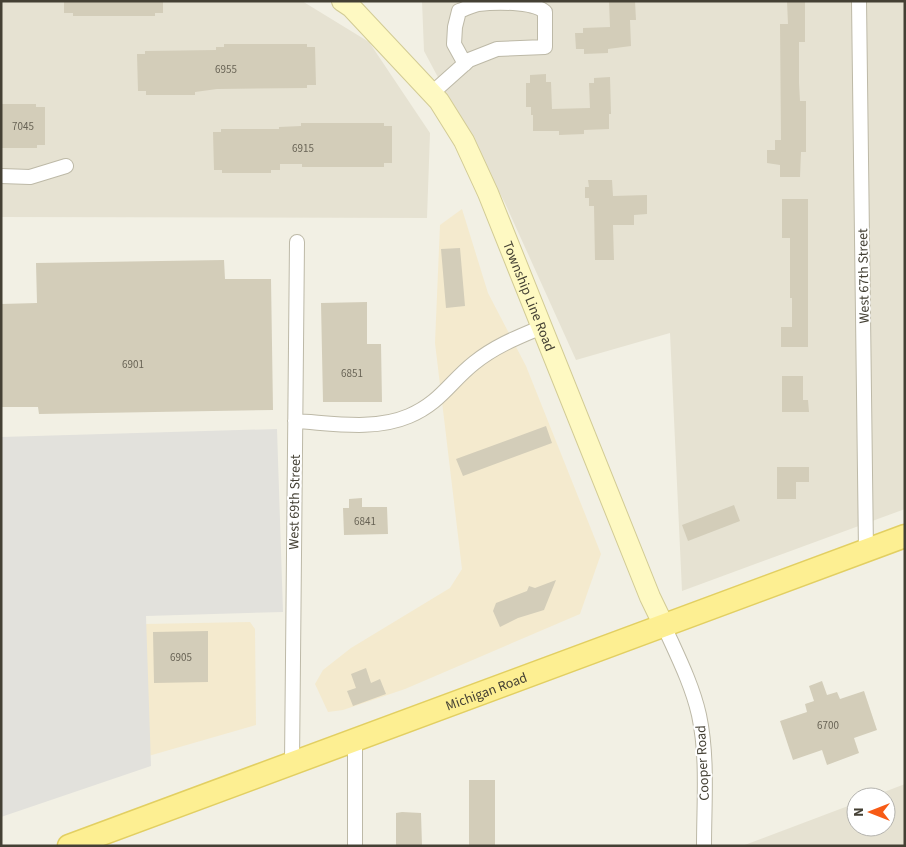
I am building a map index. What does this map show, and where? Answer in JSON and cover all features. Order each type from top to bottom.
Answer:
[{"type":"main road","name":"Township Line Road","points":[[342,1],[351,7],[432,93],[464,140],[488,192],[650,597],[664,626]]},
{"type":"main road","name":"Michigan Road","points":[[69,846],[905,536]]},
{"type":"street","name":"West 67th Street","points":[[859,1],[866,550]]},
{"type":"street","points":[[432,93],[465,64],[469,60],[497,49],[545,47],[545,12],[542,9],[523,4],[476,4],[459,11],[455,27],[454,44],[465,64]]},
{"type":"street","points":[[1,176],[30,177],[66,166]]},
{"type":"street","name":"West 69th Street","points":[[292,763],[297,242]]},
{"type":"street","points":[[295,421],[376,424],[410,416],[436,400],[475,362],[491,351],[506,342],[542,327]]},
{"type":"street","name":"Cooper Road","points":[[664,626],[685,671],[699,717],[703,755],[704,846]]},
{"type":"street","points":[[355,740],[355,846]]},
{"type":"shaded area","points":[[1,1],[302,1],[369,42],[430,133],[427,218],[1,217]]},
{"type":"shaded area","points":[[422,1],[905,1],[905,509],[682,591],[670,333],[576,360],[505,203],[424,51]]},
{"type":"shaded area","points":[[462,209],[488,293],[526,366],[601,554],[580,614],[405,689],[343,710],[328,712],[315,684],[323,670],[351,648],[450,588],[462,569],[435,343],[440,225]]},
{"type":"shaded area","points":[[277,429],[283,612],[146,616],[151,766],[1,817],[1,437]]},
{"type":"shaded area","points":[[250,622],[255,629],[256,725],[145,757],[144,624]]},
{"type":"shaded area","points":[[905,784],[905,846],[742,846],[846,807],[846,837],[896,837],[896,787]]},
{"type":"building","points":[[64,1],[163,1],[163,13],[155,13],[155,16],[73,16],[73,13],[64,13]]},
{"type":"building","points":[[609,1],[635,1],[636,20],[630,20],[631,46],[608,49],[608,53],[584,54],[584,49],[576,49],[575,33],[583,33],[583,28],[610,27]]},
{"type":"building","points":[[787,1],[805,1],[805,42],[799,42],[799,83],[800,101],[806,101],[806,152],[801,152],[800,177],[780,177],[780,165],[767,163],[767,150],[775,150],[775,140],[781,140],[780,24],[788,24]]},
{"type":"building","points":[[224,44],[307,44],[307,47],[315,47],[316,85],[307,85],[307,88],[217,89],[195,92],[195,95],[146,95],[146,91],[138,91],[137,54],[145,54],[145,51],[216,50],[216,47],[224,47]]},
{"type":"building","points":[[546,74],[546,82],[551,82],[552,109],[590,108],[589,83],[594,83],[594,78],[610,77],[611,114],[609,114],[609,129],[584,130],[584,134],[559,135],[559,131],[533,131],[531,107],[526,107],[526,83],[530,83],[530,75]]},
{"type":"building","points":[[1,104],[36,104],[36,107],[45,107],[45,145],[37,145],[37,148],[1,148]]},
{"type":"building","points":[[301,123],[384,123],[384,126],[392,126],[392,163],[384,163],[384,167],[302,167],[302,164],[280,164],[280,170],[271,170],[271,173],[222,173],[222,170],[214,170],[213,132],[221,132],[221,129],[279,129],[279,127],[301,126]]},
{"type":"building","points":[[588,180],[612,180],[613,196],[647,195],[647,214],[634,215],[634,225],[613,225],[614,260],[595,260],[594,206],[589,206],[589,198],[585,198],[585,187],[589,187]]},
{"type":"building","points":[[782,199],[808,199],[808,347],[781,347],[781,327],[792,327],[790,238],[782,238]]},
{"type":"building","points":[[460,248],[465,306],[446,308],[441,249]]},
{"type":"building","points":[[224,260],[225,279],[271,279],[273,410],[39,414],[38,407],[1,407],[1,304],[37,303],[36,263]]},
{"type":"building","points":[[367,302],[367,344],[381,344],[382,402],[323,402],[321,303]]},
{"type":"building","points":[[782,376],[803,376],[803,400],[808,400],[809,412],[782,412]]},
{"type":"building","points":[[546,426],[552,443],[463,476],[456,459]]},
{"type":"building","points":[[777,467],[809,467],[809,482],[796,482],[796,499],[777,499]]},
{"type":"building","points":[[362,498],[362,507],[387,507],[388,534],[344,535],[343,508],[349,508],[349,499]]},
{"type":"building","points":[[734,505],[740,521],[688,541],[682,525]]},
{"type":"building","points":[[556,580],[544,610],[518,618],[500,627],[493,611],[496,603],[527,591],[529,586],[535,588]]},
{"type":"building","points":[[208,631],[208,682],[154,683],[153,632]]},
{"type":"building","points":[[366,668],[371,683],[380,679],[386,694],[353,706],[347,691],[356,688],[351,674]]},
{"type":"building","points":[[822,681],[827,695],[837,692],[840,699],[864,691],[877,730],[854,738],[859,753],[827,765],[822,750],[793,760],[780,721],[807,712],[805,704],[814,701],[809,686]]},
{"type":"building","points":[[469,780],[495,780],[495,846],[469,846]]},
{"type":"building","points":[[396,813],[421,813],[422,846],[396,846]]}]
